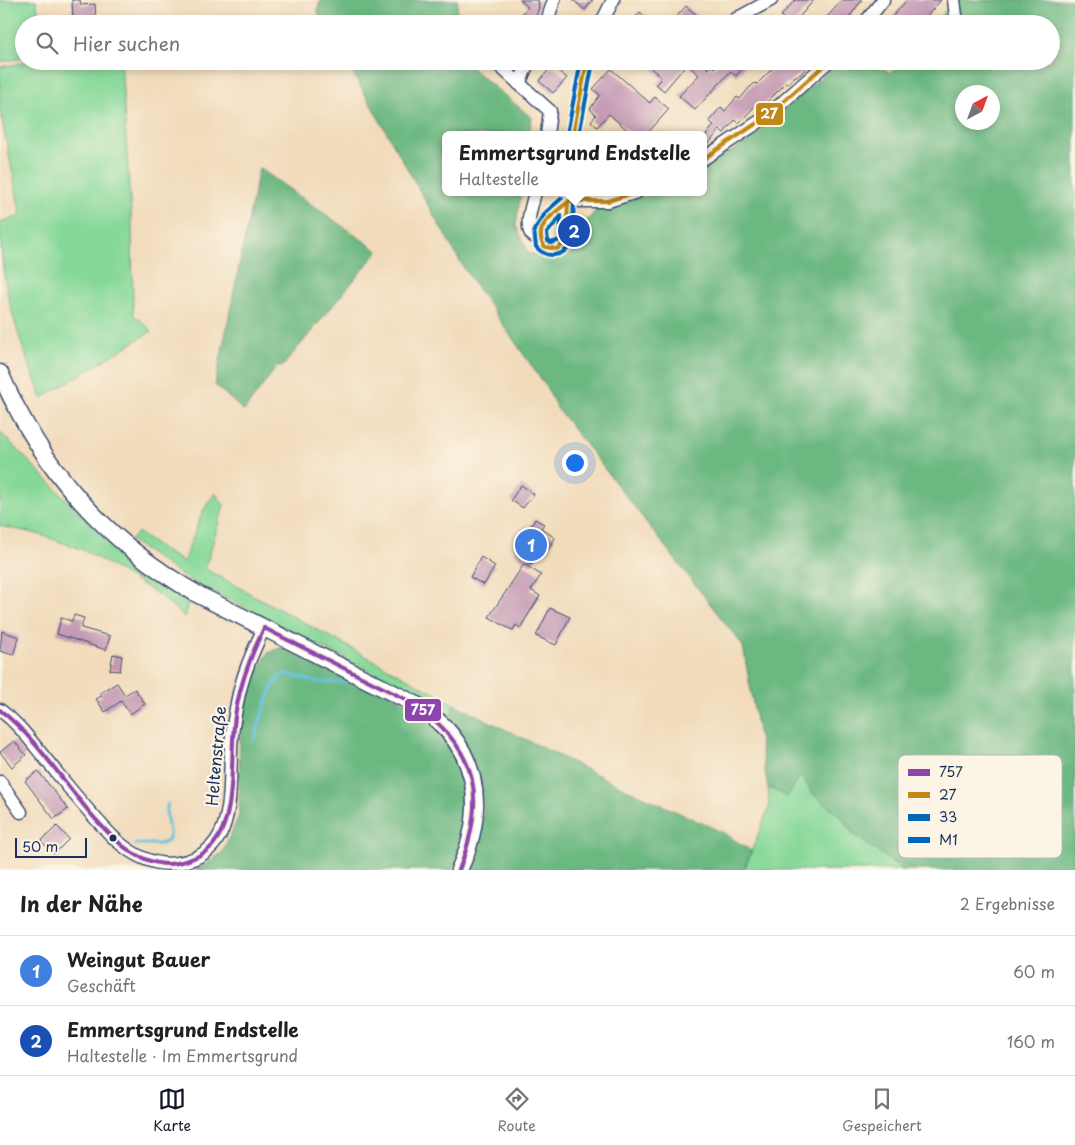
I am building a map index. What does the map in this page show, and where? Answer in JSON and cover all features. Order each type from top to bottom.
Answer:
[{"type":"main road","points":[[0,373],[20,416],[47,461],[72,492],[123,544],[163,574],[197,594],[415,704],[434,717],[451,735],[471,773],[476,795],[472,837],[459,870]]},
{"type":"street","points":[[549,15],[554,0]]},
{"type":"street","points":[[605,15],[612,0]]},
{"type":"street","points":[[743,15],[771,0]]},
{"type":"street","points":[[871,15],[883,0]]},
{"type":"street","points":[[954,0],[956,15]]},
{"type":"street","points":[[504,70],[550,111],[548,131]]},
{"type":"street","points":[[519,84],[525,70]]},
{"type":"street","points":[[574,131],[585,70]]},
{"type":"street","points":[[707,156],[766,117],[819,70]]},
{"type":"street","points":[[534,196],[529,220],[530,233],[533,238],[540,240],[545,247],[551,250],[557,249],[566,242],[569,197],[608,201],[624,196]]},
{"type":"street","name":"Heltenstraße","points":[[0,710],[19,727],[92,815],[128,850],[145,860],[158,863],[186,861],[211,847],[221,833],[225,822],[230,800],[231,752],[237,704],[248,662],[264,628]]},
{"type":"street","points":[[0,782],[21,812]]},
{"type":"green space","points":[[0,0],[36,0],[39,15],[15,15],[15,60],[0,62]]},
{"type":"green space","points":[[321,0],[458,0],[457,15],[320,15],[317,10]]},
{"type":"green space","points":[[955,0],[1075,0],[1075,870],[904,870],[854,835],[841,817],[812,793],[801,775],[787,797],[768,787],[743,646],[557,408],[547,388],[465,270],[351,70],[474,70],[532,118],[530,131],[442,131],[442,196],[520,196],[516,226],[529,254],[560,252],[599,207],[646,196],[707,196],[707,166],[745,143],[830,70],[886,70],[890,73],[892,70],[1060,70],[1060,15],[942,15]]},
{"type":"green space","points":[[15,64],[15,70],[122,70],[132,230],[133,314],[152,331],[42,398],[18,333],[3,268],[0,222],[21,216],[0,110],[0,67]]},
{"type":"green space","points":[[259,168],[378,251],[282,367],[278,365],[244,411],[215,385]]},
{"type":"green space","points":[[0,432],[112,546],[162,584],[188,600],[185,617],[159,595],[86,551],[38,534],[0,526]]},
{"type":"green space","points":[[215,493],[224,505],[205,569],[454,704],[452,714],[447,717],[410,692],[184,577],[130,540],[138,532],[183,562],[204,509]]},
{"type":"green space","points":[[743,646],[904,870],[744,870],[769,807],[768,787]]},
{"type":"green space","points":[[282,647],[313,659],[412,705],[458,753],[470,795],[467,840],[452,870],[196,870],[222,853],[239,816],[240,740],[246,703],[254,679],[268,653]]},
{"type":"green space","points":[[454,704],[624,788],[724,833],[751,851],[744,870],[465,870],[481,831],[483,799],[477,770],[471,756],[447,717],[452,714]]},
{"type":"building","points":[[72,0],[80,0],[81,5],[95,4],[96,15],[73,15]]},
{"type":"building","points":[[520,0],[538,0],[539,7],[536,15],[520,15],[528,7]]},
{"type":"building","points":[[573,0],[593,0],[585,10]]},
{"type":"building","points":[[795,0],[814,0],[801,15],[782,15]]},
{"type":"building","points":[[842,0],[862,0],[851,15],[829,15]]},
{"type":"building","points":[[907,0],[941,0],[928,15],[894,15]]},
{"type":"building","points":[[686,6],[697,15],[678,15]]},
{"type":"building","points":[[549,70],[557,70],[567,78],[553,93],[539,81]]},
{"type":"building","points":[[612,70],[650,103],[655,97],[669,109],[650,131],[628,131],[609,114],[597,127],[591,121],[596,115],[590,109],[600,95],[593,89]]},
{"type":"building","points":[[653,70],[682,70],[664,91],[656,84],[662,78]]},
{"type":"building","points":[[694,70],[741,70],[736,76],[731,71],[695,110],[679,96],[699,75]]},
{"type":"building","points":[[771,70],[804,70],[788,84],[786,83],[762,107],[758,103],[739,123],[735,120],[724,133],[720,130],[708,144],[707,134],[714,125],[709,121],[721,107],[725,111],[737,97],[740,99],[749,88],[755,83],[757,84]]},
{"type":"building","points":[[521,485],[534,494],[523,508],[511,500]]},
{"type":"building","points":[[535,519],[544,524],[541,528],[555,538],[547,551],[543,548],[531,565],[515,553]]},
{"type":"building","points":[[481,557],[495,566],[484,585],[470,577]]},
{"type":"building","points":[[524,564],[541,575],[531,590],[540,596],[520,628],[516,625],[513,630],[489,617]]},
{"type":"building","points":[[550,608],[570,617],[556,645],[536,636]]},
{"type":"building","points":[[74,615],[84,618],[81,628],[110,636],[106,650],[57,634],[61,618],[72,621]]},
{"type":"building","points":[[2,631],[19,637],[13,655],[0,651]]},
{"type":"building","points":[[113,654],[122,656],[120,671],[110,670]]},
{"type":"building","points":[[117,683],[125,695],[135,689],[145,704],[130,714],[121,701],[105,712],[96,699],[102,696],[100,693]]},
{"type":"building","points":[[14,741],[26,755],[12,767],[0,752]]},
{"type":"building","points":[[38,771],[68,809],[54,819],[25,781]]},
{"type":"building","points":[[57,826],[69,839],[54,854],[41,841]]},
{"type":"waterway","points":[[254,740],[269,694],[284,673],[315,682],[345,682]]},
{"type":"waterway","points":[[135,844],[161,844],[168,841],[169,832],[166,813],[168,804]]},
{"type":"transit line","name":"M1","points":[[568,131],[579,70]]},
{"type":"transit line","name":"27","points":[[574,131],[585,70]]},
{"type":"transit line","name":"33","points":[[580,131],[591,70]]},
{"type":"transit line","name":"27","points":[[707,156],[766,117],[819,70]]},
{"type":"transit line","name":"27","points":[[569,201],[608,201],[624,196]]},
{"type":"transit line","name":"M1","points":[[562,198],[546,212],[534,230],[536,247],[540,251],[554,255],[563,252],[571,245],[574,204]]},
{"type":"transit line","name":"27","points":[[568,202],[566,242],[557,249],[545,247],[541,240],[542,227],[551,216],[568,202]]},
{"type":"transit line","name":"33","points":[[561,216],[560,240],[551,243],[548,241],[547,233],[561,216]]},
{"type":"transit line","name":"757","points":[[264,628],[415,704],[453,740],[464,758],[472,778],[474,798],[473,820],[468,844],[459,870]]},
{"type":"transit line","name":"757","points":[[0,710],[31,740],[86,808],[123,846],[146,860],[164,864],[186,861],[209,849],[221,833],[230,800],[234,726],[238,699],[247,668],[264,628]]},
{"type":"place","name":"Emmertsgrund Endstelle","points":[[574,231]]},
{"type":"place","name":"Weingut Bauer","points":[[531,545]]}]
